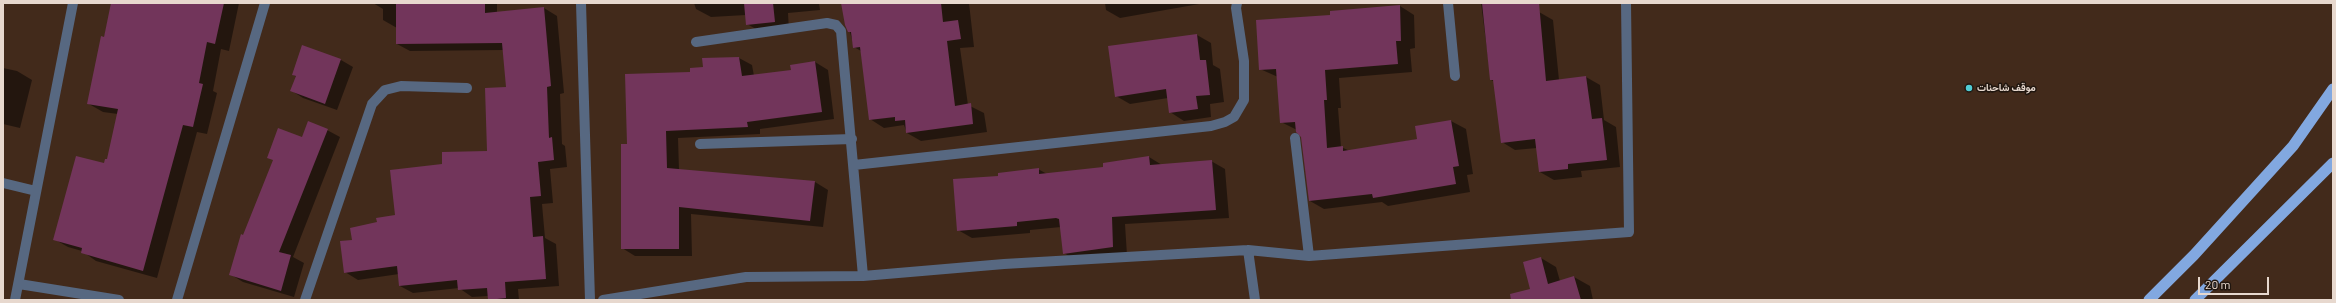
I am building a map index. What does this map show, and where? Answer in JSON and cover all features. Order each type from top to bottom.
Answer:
[{"type":"highway","points":[[2149,300],[2194,255],[2293,146],[2333,89]]},
{"type":"highway","points":[[2195,300],[2333,163]]},
{"type":"street","points":[[16,300],[73,3]]},
{"type":"street","points":[[177,300],[265,3]]},
{"type":"street","points":[[581,3],[590,300]]},
{"type":"street","points":[[854,165],[1210,126],[1225,122],[1234,117],[1244,100],[1244,61],[1237,3]]},
{"type":"street","points":[[1448,3],[1455,76]]},
{"type":"street","points":[[603,300],[746,277],[863,276],[1004,264],[1248,250],[1309,256],[1629,232],[1626,3]]},
{"type":"street","points":[[696,42],[802,26],[827,23],[836,24],[841,32],[844,45],[863,276]]},
{"type":"street","points":[[305,300],[372,104],[385,90],[401,86],[467,88]]},
{"type":"street","points":[[1295,138],[1309,256]]},
{"type":"street","points":[[700,144],[852,139]]},
{"type":"street","points":[[3,183],[36,191]]},
{"type":"street","points":[[1248,250],[1255,300]]},
{"type":"street","points":[[19,284],[119,300]]},
{"type":"building","points":[[111,3],[224,3],[215,44],[207,42],[199,83],[203,84],[193,127],[183,125],[143,271],[81,253],[82,248],[53,240],[76,156],[104,163],[105,159],[107,159],[118,109],[87,104],[101,36],[104,37]]},
{"type":"building","points":[[396,3],[485,3],[485,13],[544,7],[551,86],[547,87],[549,138],[552,137],[554,160],[538,162],[541,196],[530,197],[533,237],[543,236],[546,279],[505,282],[506,298],[488,300],[487,288],[458,290],[457,280],[399,286],[397,266],[344,273],[340,241],[352,240],[350,228],[377,222],[376,218],[395,215],[390,170],[442,164],[442,152],[487,151],[485,88],[506,87],[502,43],[396,44]]},
{"type":"building","points":[[744,3],[773,3],[775,22],[746,25]]},
{"type":"building","points":[[841,3],[941,3],[943,22],[958,20],[961,39],[947,41],[955,106],[971,103],[973,124],[906,133],[905,120],[895,121],[895,117],[869,120],[860,47],[853,48],[851,32],[848,32],[845,25]]},
{"type":"building","points":[[1482,3],[1539,3],[1546,81],[1586,76],[1592,119],[1602,118],[1607,160],[1568,164],[1568,169],[1539,172],[1535,139],[1501,143],[1493,80],[1490,80]]},
{"type":"building","points":[[1400,5],[1401,41],[1396,41],[1398,64],[1325,70],[1327,100],[1324,100],[1327,148],[1343,146],[1343,151],[1417,139],[1415,126],[1451,120],[1459,166],[1453,167],[1456,184],[1373,198],[1372,194],[1309,201],[1301,137],[1296,132],[1295,122],[1280,123],[1276,69],[1259,70],[1256,20],[1330,15],[1330,11]]},
{"type":"building","points":[[1197,34],[1200,60],[1206,60],[1210,95],[1196,96],[1198,109],[1169,113],[1166,89],[1115,97],[1108,46]]},
{"type":"building","points":[[302,45],[341,59],[325,104],[290,91],[296,76],[292,75]]},
{"type":"building","points":[[739,57],[742,76],[791,70],[790,65],[815,61],[822,112],[747,122],[748,127],[666,131],[667,168],[815,181],[810,221],[679,207],[679,249],[621,249],[621,144],[627,144],[625,74],[690,72],[690,68],[703,67],[702,58]]},
{"type":"building","points":[[308,121],[328,129],[279,252],[291,255],[281,291],[229,275],[241,234],[243,235],[273,160],[267,158],[278,128],[302,137]]},
{"type":"building","points":[[1149,156],[1150,165],[1212,160],[1216,210],[1112,217],[1113,247],[1063,254],[1059,219],[1056,218],[1017,222],[1017,226],[957,231],[953,179],[998,176],[998,173],[1039,168],[1039,174],[1103,167],[1103,163]]},
{"type":"building","points":[[1541,257],[1548,284],[1574,276],[1581,300],[1511,300],[1510,294],[1530,289],[1523,262]]},
{"type":"place","name":"موقف شاحنات","points":[[1969,88]]}]
